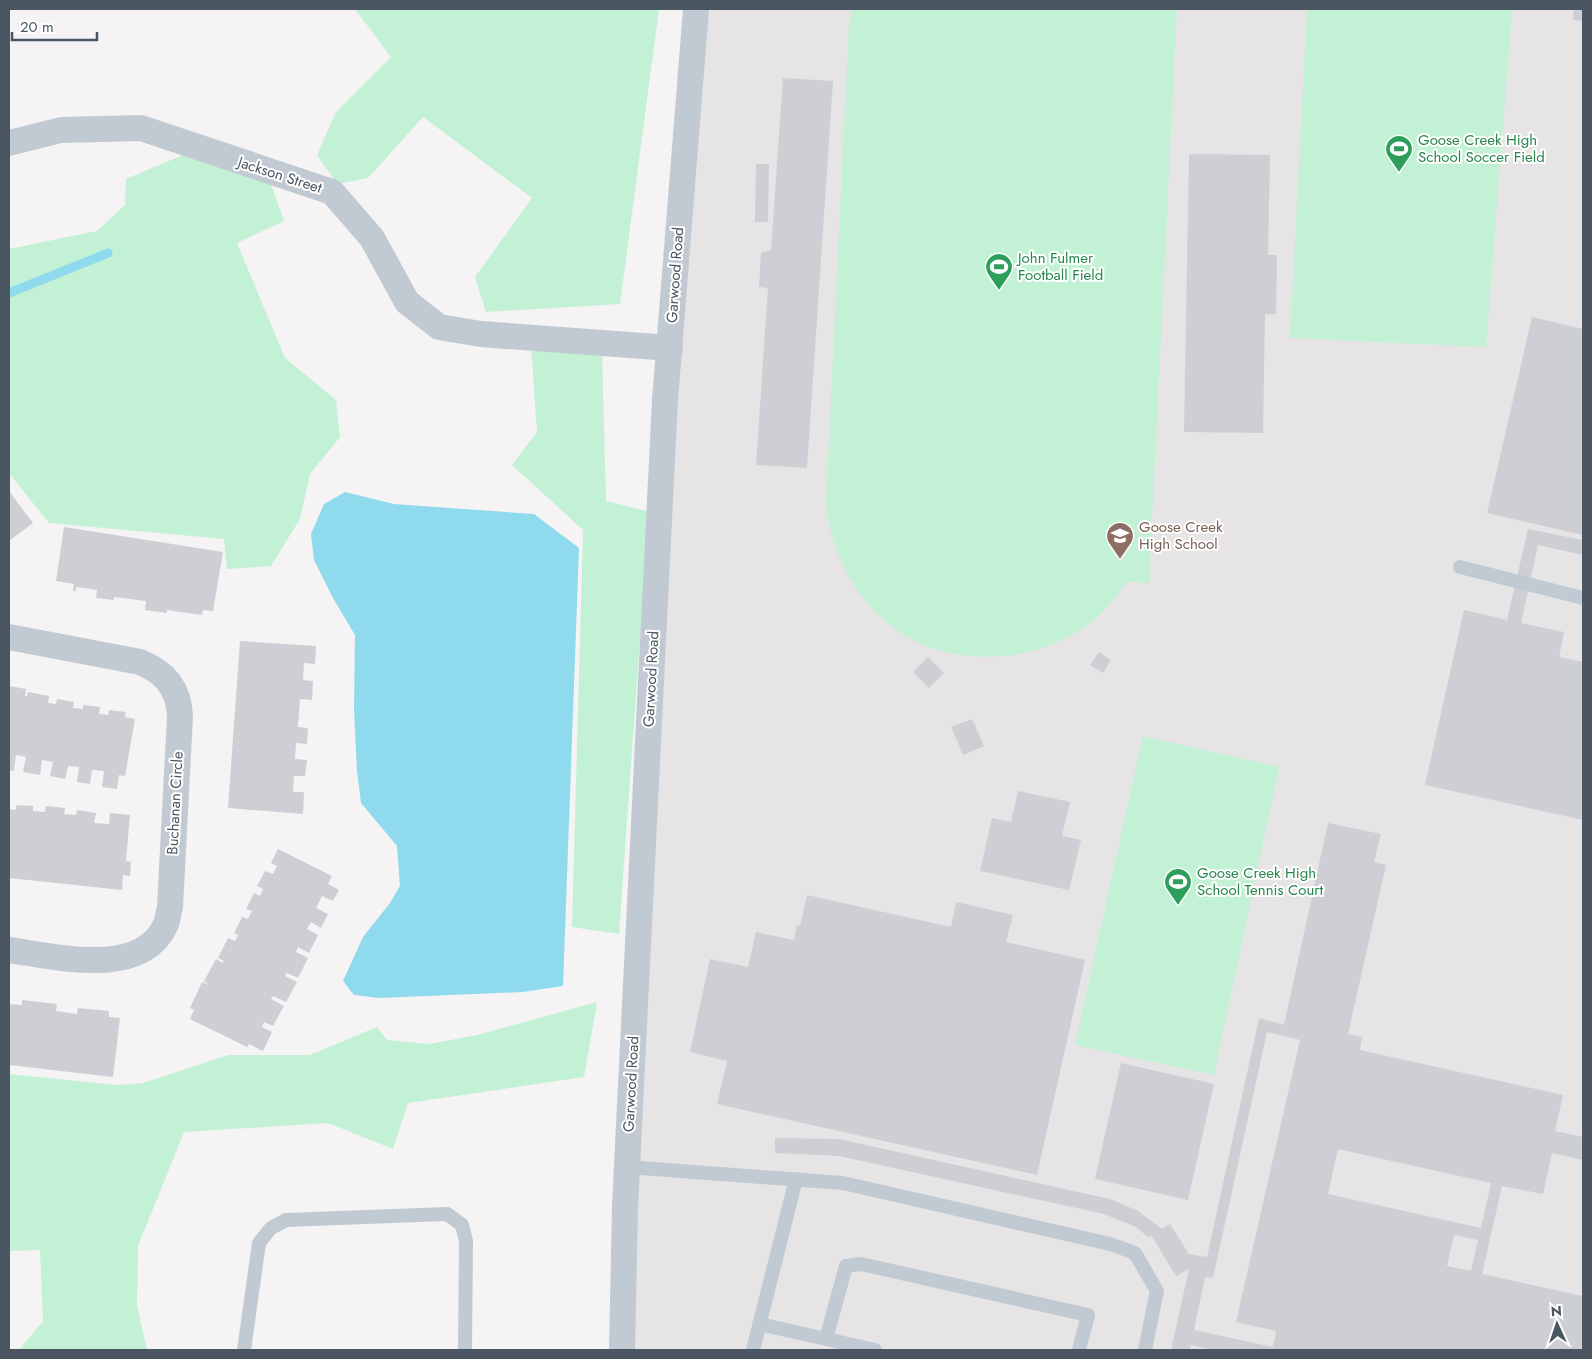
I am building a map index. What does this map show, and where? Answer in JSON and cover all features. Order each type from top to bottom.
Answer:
[{"type":"street","name":"Garwood Road","points":[[622,1350],[627,1167],[670,348],[696,9]]},
{"type":"street","name":"Jackson Street","points":[[9,143],[61,130],[140,128],[332,192],[372,238],[407,302],[440,327],[481,334],[670,348]]},
{"type":"street","name":"Buchanan Circle","points":[[9,637],[140,662],[156,668],[166,677],[173,689],[180,704],[180,716],[170,908],[165,926],[156,939],[130,955],[103,961],[9,950]]},
{"type":"lane","points":[[1460,567],[1583,598]]},
{"type":"lane","points":[[627,1167],[843,1183],[1110,1244],[1135,1253],[1157,1291],[1145,1350]]},
{"type":"lane","points":[[752,1350],[796,1180]]},
{"type":"lane","points":[[244,1350],[259,1243],[271,1228],[286,1220],[447,1214],[462,1225],[466,1241],[465,1350]]},
{"type":"lane","points":[[826,1339],[846,1266],[861,1264],[1088,1315],[1080,1350]]},
{"type":"lane","points":[[759,1324],[875,1350]]},
{"type":"shaded area","name":"Goose Creek High School","points":[[696,9],[1583,9],[1583,1350],[622,1350]]},
{"type":"green space","points":[[355,9],[659,9],[620,304],[486,312],[475,277],[532,198],[423,117],[368,178],[337,184],[317,155],[336,112],[391,57]]},
{"type":"green space","name":"John Fulmer Football Field","points":[[852,9],[1177,9],[1149,583],[1126,582],[1107,607],[1084,627],[1057,642],[1027,652],[996,657],[965,656],[934,649],[906,636],[889,625],[861,595],[850,578],[833,540],[828,521],[826,501],[849,25]]},
{"type":"green space","name":"Goose Creek High School Soccer Field","points":[[1307,9],[1512,9],[1486,347],[1290,338]]},
{"type":"green space","points":[[185,154],[271,184],[284,221],[237,243],[285,358],[336,400],[340,437],[310,474],[300,519],[271,566],[227,569],[224,539],[49,523],[9,473],[9,249],[97,231],[125,205],[126,179]]},
{"type":"green space","points":[[531,346],[602,353],[606,501],[649,512],[619,934],[572,927],[583,530],[512,465],[537,432]]},
{"type":"green space","name":"Goose Creek High School Tennis Court","points":[[1143,736],[1279,767],[1214,1075],[1075,1045]]},
{"type":"green space","points":[[597,1002],[584,1077],[408,1103],[393,1149],[328,1123],[184,1132],[138,1246],[137,1306],[147,1350],[19,1350],[43,1321],[40,1250],[9,1251],[9,1074],[116,1085],[143,1083],[228,1055],[310,1055],[377,1027],[387,1040],[430,1044],[477,1035]]},
{"type":"water","points":[[345,492],[394,504],[534,514],[579,548],[563,986],[523,992],[379,998],[354,995],[343,981],[363,937],[390,903],[400,886],[397,846],[361,803],[357,771],[354,709],[355,635],[333,598],[314,560],[311,534],[324,504]]},
{"type":"building","points":[[1574,9],[1583,9],[1583,21],[1573,20]]},
{"type":"building","points":[[783,78],[833,81],[807,468],[756,465],[768,288],[759,287],[761,253],[771,250]]},
{"type":"building","points":[[1189,154],[1270,155],[1268,255],[1277,255],[1276,314],[1265,314],[1263,433],[1184,432]]},
{"type":"building","points":[[756,164],[769,164],[768,222],[755,222]]},
{"type":"building","points":[[1532,317],[1583,329],[1583,535],[1487,513]]},
{"type":"building","points":[[9,491],[33,523],[9,541]]},
{"type":"building","points":[[64,527],[223,552],[213,611],[203,610],[202,615],[167,610],[167,613],[145,610],[146,601],[114,597],[114,600],[96,598],[97,590],[76,587],[76,591],[73,591],[74,584],[56,581]]},
{"type":"building","points":[[1528,529],[1583,540],[1583,555],[1538,545],[1521,623],[1564,632],[1559,657],[1583,662],[1583,820],[1425,785],[1464,610],[1507,620]]},
{"type":"building","points":[[240,641],[316,646],[315,664],[304,663],[303,680],[313,681],[312,700],[300,699],[298,727],[308,728],[307,744],[296,743],[295,759],[307,760],[305,776],[294,776],[293,792],[304,792],[303,814],[228,808]]},
{"type":"building","points":[[1099,652],[1111,660],[1103,673],[1090,665]]},
{"type":"building","points":[[928,657],[944,673],[929,688],[913,672]]},
{"type":"building","points":[[9,686],[26,689],[25,696],[27,696],[28,692],[49,696],[48,703],[56,704],[57,699],[74,702],[73,708],[83,709],[83,705],[100,707],[99,714],[108,715],[109,710],[126,712],[125,717],[135,719],[125,776],[119,775],[117,789],[102,787],[104,771],[92,770],[90,784],[77,782],[79,767],[68,766],[65,779],[50,776],[53,762],[42,760],[40,775],[23,772],[26,757],[16,755],[14,771],[9,770]]},
{"type":"building","points":[[972,719],[984,746],[963,755],[951,727]]},
{"type":"building","points":[[1018,791],[1070,802],[1062,836],[1081,840],[1069,890],[980,871],[992,818],[1011,822]]},
{"type":"building","points":[[16,805],[33,806],[33,811],[45,812],[46,806],[65,808],[64,814],[76,815],[77,810],[96,813],[94,823],[109,824],[110,813],[130,815],[126,861],[131,862],[130,876],[123,875],[122,890],[9,878],[9,809],[16,810]]},
{"type":"building","points":[[1328,823],[1381,834],[1374,862],[1386,865],[1348,1034],[1362,1037],[1360,1050],[1563,1095],[1555,1131],[1583,1137],[1583,1160],[1552,1153],[1543,1194],[1502,1186],[1482,1274],[1583,1296],[1583,1350],[1212,1350],[1191,1345],[1190,1350],[1171,1350],[1189,1269],[1176,1276],[1151,1235],[1148,1237],[1136,1227],[1104,1214],[839,1156],[775,1153],[775,1138],[839,1139],[1110,1199],[1138,1211],[1162,1229],[1170,1224],[1189,1254],[1207,1257],[1259,1018],[1284,1025]],"holes":[[[1267,1032],[1300,1040],[1236,1322],[1276,1331],[1273,1347],[1194,1330],[1205,1277],[1213,1278]],[[1338,1149],[1491,1183],[1481,1228],[1328,1194]],[[1454,1235],[1478,1240],[1471,1271],[1447,1266]]]},
{"type":"building","points":[[278,849],[332,876],[328,884],[339,890],[333,901],[322,896],[316,908],[328,914],[321,928],[311,922],[307,929],[318,935],[309,953],[298,947],[296,952],[308,958],[298,978],[287,973],[285,976],[297,982],[286,1002],[273,996],[271,999],[284,1006],[273,1026],[264,1022],[262,1027],[272,1032],[263,1051],[249,1044],[247,1047],[190,1019],[194,1010],[190,1008],[202,982],[209,985],[204,981],[216,959],[223,963],[224,961],[218,958],[228,938],[235,941],[238,935],[234,933],[242,917],[248,919],[252,911],[246,909],[254,893],[260,896],[263,889],[257,886],[265,871],[273,874],[277,866],[271,863]]},
{"type":"building","points":[[807,895],[951,927],[956,902],[1013,915],[1006,942],[1085,960],[1037,1175],[717,1104],[727,1061],[690,1052],[710,959],[748,967],[756,932],[794,940],[797,925],[800,926]]},
{"type":"building","points":[[22,1000],[57,1004],[56,1011],[77,1014],[78,1008],[109,1011],[109,1017],[120,1018],[113,1077],[9,1065],[9,1004],[22,1005]]},
{"type":"building","points":[[1121,1063],[1214,1084],[1188,1200],[1095,1179]]},
{"type":"waterway","points":[[9,293],[108,253]]},
{"type":"place","name":"Goose Creek High School Soccer Field","points":[[1399,173]]},
{"type":"place","name":"John Fulmer Football Field","points":[[999,291]]},
{"type":"place","name":"Goose Creek High School","points":[[1120,560]]},
{"type":"place","name":"Goose Creek High School Tennis Court","points":[[1178,906]]}]
